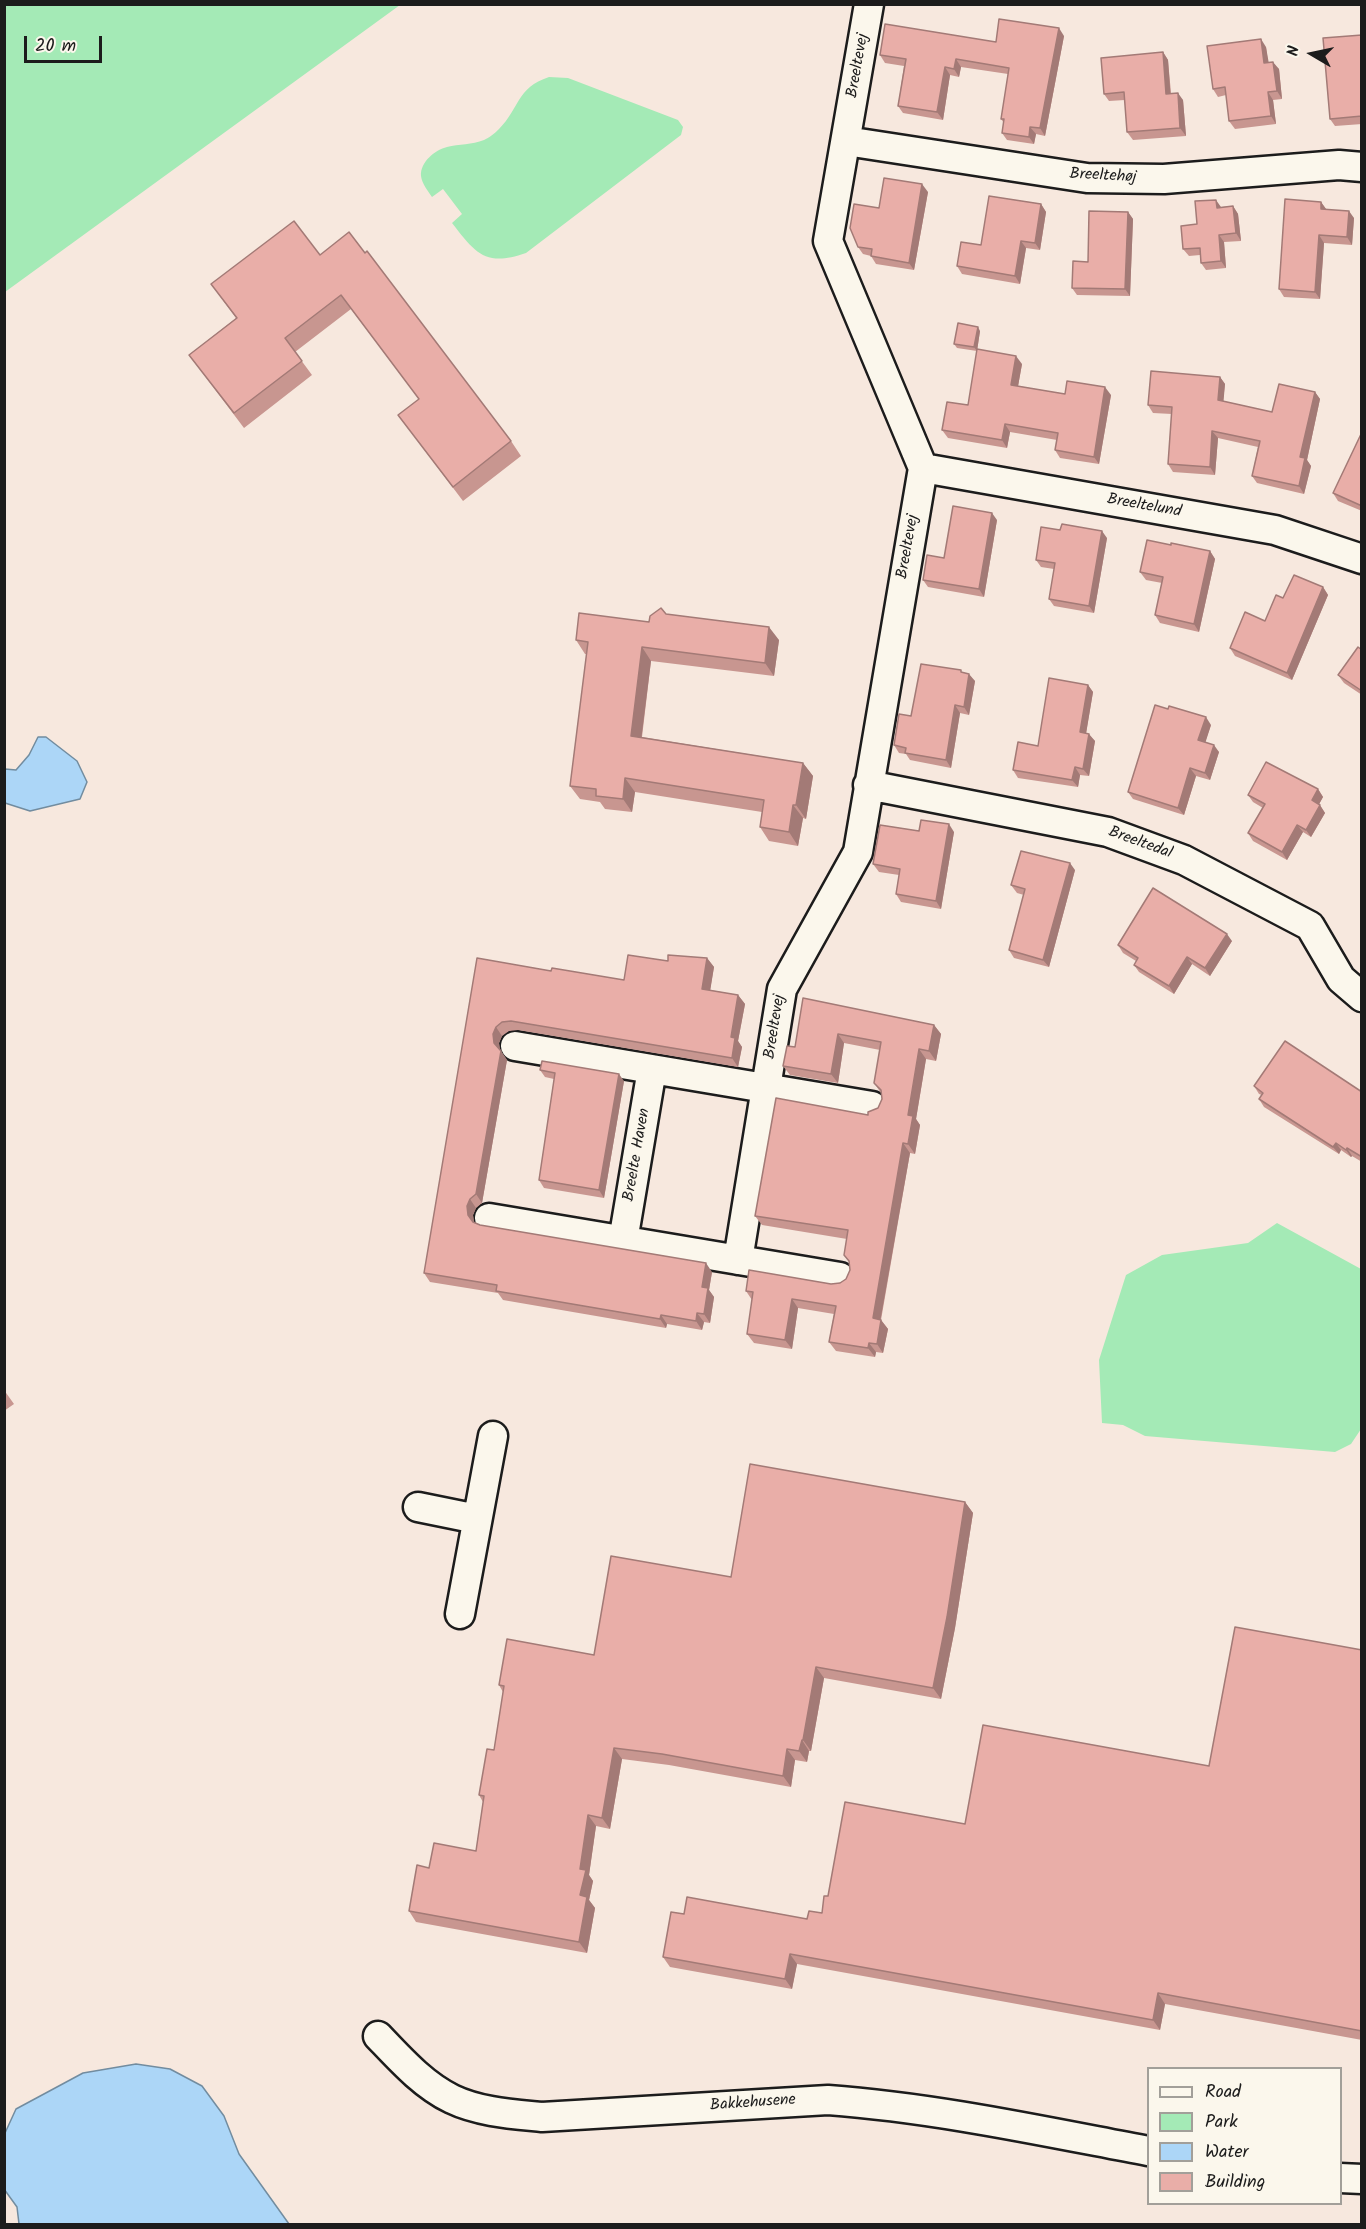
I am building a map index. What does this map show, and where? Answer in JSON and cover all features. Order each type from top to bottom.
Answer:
[{"type":"street","name":"Breeltevej","points":[[767,1088],[782,989],[858,852],[923,468],[828,242],[869,4]]},
{"type":"street","name":"Breeltehøj","points":[[846,141],[1087,178],[1164,179],[1339,165],[1362,167]]},
{"type":"street","name":"Breeltelund","points":[[923,468],[1275,530],[1362,559]]},
{"type":"street","name":"Breeltedal","points":[[868,785],[1108,832],[1184,860],[1310,926],[1341,979],[1362,998]]},
{"type":"street","points":[[515,1046],[872,1106]]},
{"type":"street","name":"Breelte Haven","points":[[623,1241],[652,1069]]},
{"type":"street","points":[[738,1260],[767,1088]]},
{"type":"street","points":[[489,1218],[840,1277]]},
{"type":"street","points":[[460,1614],[493,1436]]},
{"type":"street","points":[[418,1507],[477,1519]]},
{"type":"street","name":"Bakkehusene","points":[[378,2036],[413,2071],[452,2099],[495,2112],[542,2117],[828,2100],[868,2103],[970,2118],[1147,2151]]},
{"type":"street","points":[[1342,2178],[1362,2179]]},
{"type":"green space","points":[[5,4],[400,4],[400,5],[5,292]]},
{"type":"green space","points":[[549,77],[568,78],[678,120],[683,127],[681,135],[526,253],[501,259],[491,258],[475,250],[460,234],[452,223],[462,214],[443,189],[432,197],[425,187],[421,171],[429,157],[438,151],[447,147],[479,142],[492,135],[506,121],[524,93],[530,87]]},
{"type":"green space","points":[[1277,1223],[1361,1269],[1361,1429],[1351,1444],[1335,1452],[1145,1436],[1123,1425],[1102,1423],[1099,1360],[1126,1275],[1162,1255],[1248,1243]]},
{"type":"water","points":[[38,737],[46,737],[77,761],[87,782],[80,799],[30,811],[5,803],[5,769],[16,770],[29,755]]},
{"type":"water","points":[[136,2064],[170,2069],[202,2086],[224,2116],[239,2154],[289,2224],[19,2224],[17,2207],[4,2189],[5,2133],[16,2109],[83,2073]]},
{"type":"building","points":[[999,19],[1059,28],[1040,128],[1030,127],[1029,137],[1002,133],[1004,119],[1001,119],[1009,68],[956,59],[954,69],[945,67],[937,112],[898,106],[906,59],[880,55],[885,24],[996,42]]},
{"type":"building","points":[[1362,35],[1362,116],[1330,119],[1323,38]]},
{"type":"building","points":[[1261,39],[1264,63],[1273,62],[1277,91],[1268,92],[1271,116],[1229,121],[1225,87],[1213,89],[1207,46]]},
{"type":"building","points":[[1163,52],[1166,94],[1178,93],[1180,128],[1127,132],[1124,92],[1104,94],[1101,58]]},
{"type":"building","points":[[884,178],[922,184],[909,263],[871,256],[872,249],[858,247],[850,228],[854,204],[879,208]]},
{"type":"building","points":[[989,196],[1041,204],[1035,243],[1021,241],[1015,276],[957,266],[961,242],[981,245]]},
{"type":"building","points":[[1285,199],[1321,202],[1321,209],[1349,211],[1347,237],[1319,235],[1315,292],[1279,289]]},
{"type":"building","points":[[1216,200],[1217,208],[1233,206],[1236,233],[1219,235],[1221,261],[1201,263],[1200,248],[1183,249],[1181,226],[1197,224],[1195,201]]},
{"type":"building","points":[[1089,211],[1128,212],[1125,289],[1072,288],[1073,261],[1088,262]]},
{"type":"building","points":[[294,221],[320,255],[349,232],[365,253],[367,251],[511,441],[453,487],[398,415],[419,399],[341,295],[285,338],[302,361],[234,413],[189,355],[237,318],[211,284]]},
{"type":"building","points":[[958,323],[978,327],[974,347],[954,344]]},
{"type":"building","points":[[977,349],[1016,356],[1011,385],[1065,394],[1067,381],[1105,387],[1094,457],[1055,450],[1058,433],[1005,424],[1002,440],[942,430],[947,402],[968,405]]},
{"type":"building","points":[[1151,371],[1220,377],[1218,400],[1272,412],[1279,384],[1315,392],[1300,457],[1305,458],[1299,486],[1252,476],[1260,441],[1212,431],[1210,467],[1168,464],[1172,407],[1148,405]]},
{"type":"building","points":[[1362,432],[1362,506],[1333,493]]},
{"type":"building","points":[[953,506],[992,513],[979,589],[923,580],[927,555],[944,558]]},
{"type":"building","points":[[1062,524],[1102,531],[1089,606],[1049,599],[1055,563],[1036,560],[1041,527],[1060,530]]},
{"type":"building","points":[[1147,540],[1210,551],[1194,624],[1155,615],[1163,577],[1140,572]]},
{"type":"building","points":[[1294,575],[1323,587],[1287,673],[1230,648],[1245,612],[1265,621],[1276,595],[1283,598]]},
{"type":"building","points":[[661,608],[666,614],[769,627],[765,663],[642,647],[631,736],[803,763],[789,832],[760,827],[764,800],[625,778],[623,799],[596,796],[596,789],[570,786],[588,642],[576,640],[579,613],[649,622],[650,616]]},
{"type":"building","points":[[1358,647],[1362,650],[1362,691],[1338,675]]},
{"type":"building","points":[[921,664],[961,670],[969,674],[964,707],[955,705],[946,760],[905,753],[906,748],[894,745],[899,714],[911,716]]},
{"type":"building","points":[[1049,678],[1088,685],[1080,732],[1089,734],[1083,769],[1075,767],[1072,780],[1013,770],[1018,742],[1038,746]]},
{"type":"building","points":[[1155,705],[1168,709],[1169,706],[1206,717],[1198,740],[1214,745],[1205,773],[1190,768],[1178,808],[1128,792]]},
{"type":"building","points":[[1266,762],[1318,789],[1312,800],[1320,805],[1306,830],[1297,825],[1282,852],[1248,833],[1265,804],[1248,795]]},
{"type":"building","points":[[921,820],[949,824],[936,901],[896,894],[900,869],[873,864],[880,825],[919,831]]},
{"type":"building","points":[[1021,851],[1070,863],[1043,960],[1009,950],[1025,889],[1011,885]]},
{"type":"building","points":[[1153,888],[1227,934],[1205,968],[1187,957],[1169,986],[1134,965],[1138,958],[1118,945]]},
{"type":"building","points":[[628,955],[668,961],[668,955],[707,958],[702,989],[738,995],[731,1037],[735,1038],[732,1058],[511,1021],[502,1022],[493,1034],[494,1043],[501,1051],[476,1194],[467,1206],[468,1215],[473,1222],[480,1225],[706,1263],[702,1287],[708,1288],[704,1314],[697,1313],[696,1321],[661,1315],[660,1319],[496,1291],[497,1285],[424,1273],[477,958],[551,971],[552,968],[624,980]]},
{"type":"building","points":[[803,998],[934,1025],[929,1051],[919,1049],[908,1115],[913,1116],[908,1144],[903,1143],[873,1318],[881,1320],[877,1344],[869,1343],[868,1348],[829,1342],[836,1306],[792,1299],[785,1340],[747,1334],[753,1292],[746,1291],[749,1270],[831,1284],[840,1283],[846,1279],[850,1270],[849,1261],[844,1255],[848,1230],[755,1216],[776,1098],[868,1115],[868,1112],[878,1108],[882,1099],[881,1090],[874,1083],[881,1042],[838,1034],[831,1074],[783,1066],[787,1046],[795,1047]]},
{"type":"building","points":[[1285,1041],[1362,1092],[1362,1157],[1336,1143],[1333,1147],[1259,1099],[1263,1093],[1254,1086]]},
{"type":"building","points":[[542,1061],[619,1074],[599,1190],[539,1180],[555,1073],[540,1070]]},
{"type":"building","points":[[750,1464],[965,1502],[933,1688],[816,1667],[803,1740],[799,1751],[787,1749],[783,1776],[662,1754],[614,1748],[602,1818],[588,1815],[580,1869],[586,1870],[580,1895],[587,1897],[579,1942],[409,1911],[417,1865],[429,1868],[434,1843],[476,1851],[484,1796],[479,1795],[487,1749],[494,1750],[504,1686],[499,1685],[507,1639],[594,1655],[611,1556],[731,1577]]},
{"type":"building","points":[[1235,1627],[1362,1650],[1362,2031],[1158,1993],[1153,2020],[790,1954],[785,1979],[663,1957],[671,1912],[684,1914],[687,1897],[807,1919],[809,1911],[822,1913],[824,1896],[828,1896],[845,1802],[965,1824],[983,1725],[1209,1766]]}]
